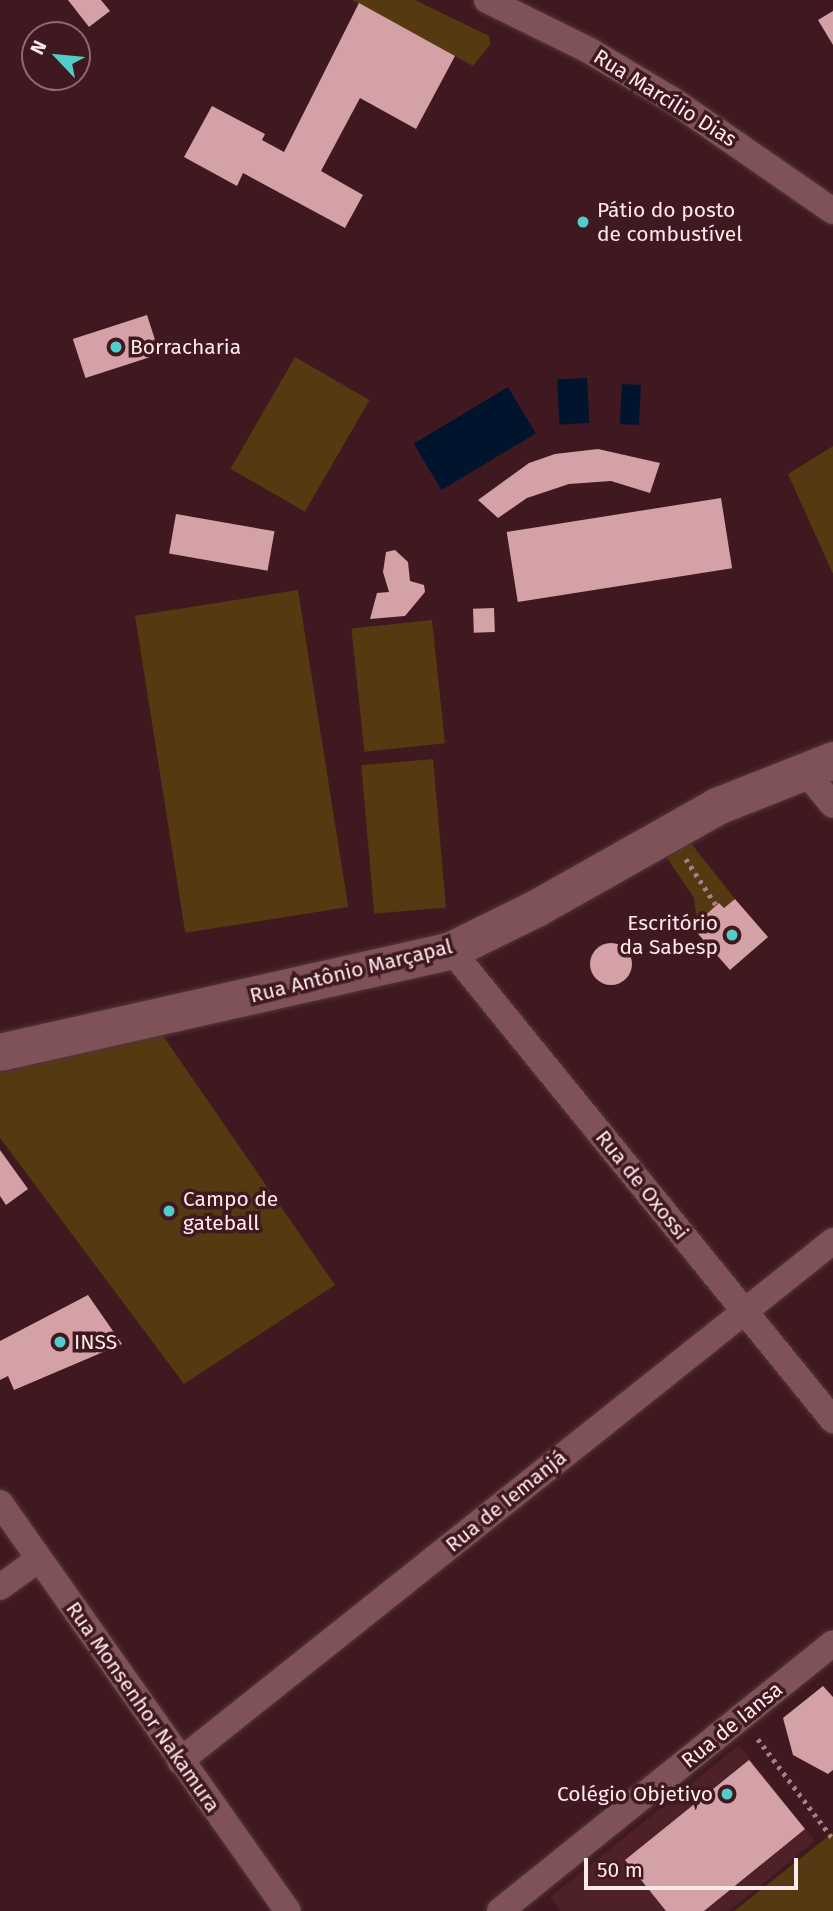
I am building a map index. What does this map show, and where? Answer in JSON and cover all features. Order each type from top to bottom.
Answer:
[{"type":"main road","name":"Rua Antônio Marçapal","points":[[0,1052],[451,950],[536,908],[667,833],[762,785],[819,765]]},
{"type":"street","name":"Rua Marcílio Dias","points":[[487,0],[590,51],[674,101],[833,211]]},
{"type":"street","points":[[819,765],[833,804]]},
{"type":"street","name":"Rua de Oxossi","points":[[451,950],[833,1420]]},
{"type":"street","name":"Rua de Iemanjá","points":[[180,1761],[833,1241]]},
{"type":"street","name":"Rua Monsenhor Nakamura","points":[[0,1503],[288,1911]]},
{"type":"street","points":[[0,1587],[40,1559]]},
{"type":"street","name":"Rua de Iansa","points":[[500,1911],[833,1643]]},
{"type":"path","points":[[667,833],[716,905]]},
{"type":"path","points":[[741,1717],[833,1839]]},
{"type":"shaded area","points":[[352,0],[415,0],[489,36],[490,45],[473,66]]},
{"type":"shaded area","points":[[295,357],[369,400],[305,512],[230,469]]},
{"type":"shaded area","points":[[833,446],[833,574],[788,474]]},
{"type":"shaded area","points":[[298,590],[348,907],[185,933],[135,616]]},
{"type":"shaded area","points":[[432,620],[445,743],[364,752],[351,628]]},
{"type":"shaded area","points":[[433,759],[446,907],[374,914],[361,765]]},
{"type":"shaded area","points":[[690,842],[735,899],[724,908],[719,903],[697,922],[694,898],[667,858]]},
{"type":"shaded area","name":"Campo de gateball","points":[[161,1033],[335,1285],[184,1384],[0,1138],[0,1073]]},
{"type":"shaded area","name":"Colégio Objetivo","points":[[739,1745],[815,1841],[729,1911],[561,1911],[550,1897]]},
{"type":"shaded area","points":[[833,1833],[833,1911],[734,1911],[830,1835]]},
{"type":"water","points":[[587,378],[589,423],[559,425],[557,380]]},
{"type":"water","points":[[622,384],[641,385],[639,425],[620,424]]},
{"type":"water","points":[[508,387],[536,433],[442,490],[414,444]]},
{"type":"building","points":[[68,0],[101,0],[110,11],[91,25],[91,21],[84,21]]},
{"type":"building","points":[[359,3],[455,56],[416,129],[360,98],[321,171],[363,195],[345,228],[243,173],[237,186],[184,157],[212,106],[265,134],[262,140],[284,152]]},
{"type":"building","points":[[833,11],[833,45],[818,20]]},
{"type":"building","name":"Borracharia","points":[[147,315],[160,354],[85,378],[73,339]]},
{"type":"building","points":[[598,449],[660,463],[650,493],[611,481],[569,484],[527,498],[498,518],[478,500],[529,463],[555,454]]},
{"type":"building","points":[[721,498],[732,568],[518,602],[507,532]]},
{"type":"building","points":[[176,514],[274,531],[268,571],[169,553]]},
{"type":"building","points":[[395,550],[408,562],[410,581],[424,585],[425,592],[405,616],[370,619],[377,593],[389,592],[383,572],[386,552]]},
{"type":"building","points":[[494,608],[495,632],[474,633],[473,609]]},
{"type":"building","name":"Escritório da Sabesp","points":[[735,899],[768,937],[730,970],[692,927],[719,903],[724,908]]},
{"type":"building","points":[[611,943],[626,949],[632,964],[626,979],[611,985],[596,979],[590,964],[596,949]]},
{"type":"building","points":[[0,1150],[28,1189],[6,1205],[0,1196]]},
{"type":"building","name":"INSS","points":[[88,1295],[122,1344],[14,1390],[8,1376],[0,1380],[0,1341]]},
{"type":"building","points":[[823,1686],[833,1697],[833,1770],[828,1774],[793,1755],[783,1718]]},
{"type":"building","name":"Colégio Objetivo","points":[[749,1760],[805,1829],[704,1911],[666,1911],[625,1860]]},
{"type":"place","name":"Pátio do posto de combustível","points":[[583,222]]},
{"type":"place","name":"Borracharia","points":[[116,347]]},
{"type":"place","name":"Escritório da Sabesp","points":[[732,935]]},
{"type":"place","name":"Campo de gateball","points":[[169,1211]]},
{"type":"place","name":"INSS","points":[[60,1342]]},
{"type":"place","name":"Colégio Objetivo","points":[[727,1794]]}]
